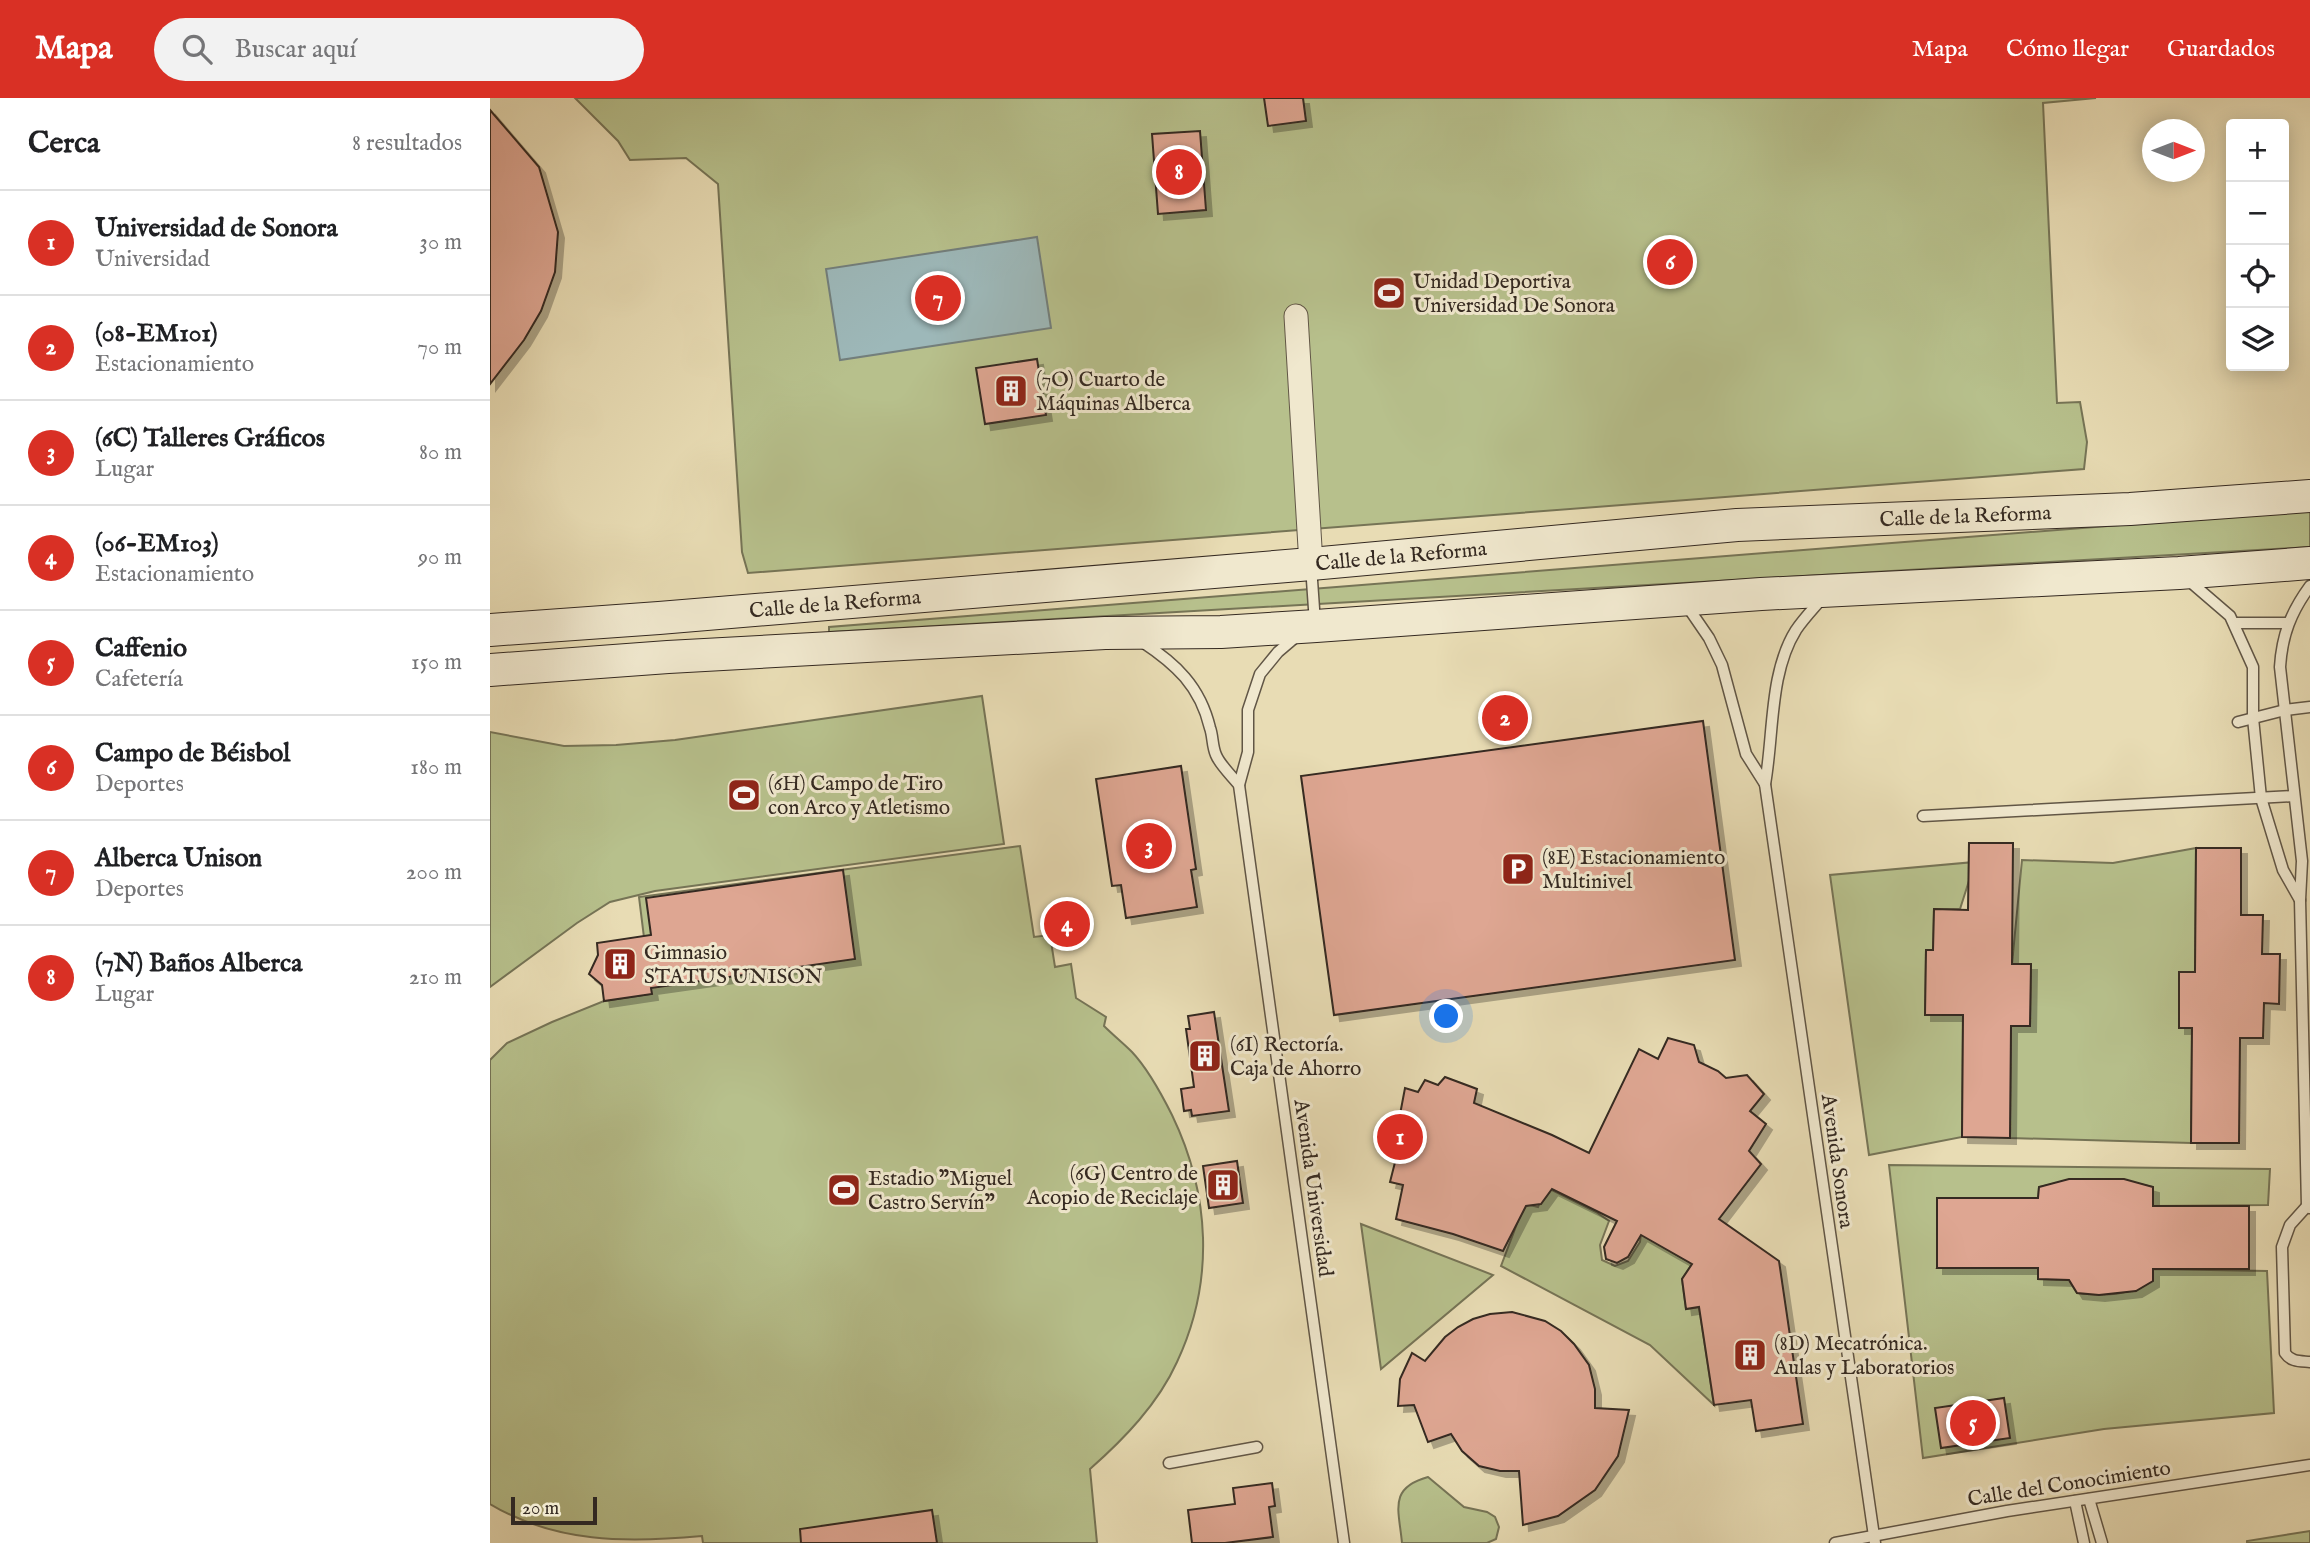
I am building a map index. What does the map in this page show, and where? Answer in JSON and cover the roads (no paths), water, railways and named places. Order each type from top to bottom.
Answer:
[{"type":"main road","name":"Calle de la Reforma","points":[[490,670],[664,637],[1311,564],[1737,525],[2130,509],[2310,496]]},
{"type":"main road","name":"Calle de la Reforma","points":[[490,630],[664,637],[1221,632],[1828,591],[2179,573],[2310,563]]},
{"type":"street","points":[[1296,316],[1311,564]]},
{"type":"lane","points":[[1239,785],[1248,752],[1248,710],[1260,674],[1294,637],[1316,626],[1311,564]]},
{"type":"lane","points":[[2179,573],[2218,604],[2234,623],[2253,667],[2253,718],[2261,798],[2283,870],[2300,900]]},
{"type":"lane","points":[[2310,586],[2288,623],[2281,645],[2280,667],[2302,861],[2300,900],[2309,1207],[2290,1225],[2282,1247],[2283,1345],[2288,1358],[2310,1362]]},
{"type":"lane","name":"Avenida Sonora","points":[[1828,591],[1796,629],[1780,664],[1774,695],[1771,749],[1765,784],[1874,1540]]},
{"type":"lane","name":"Avenida Sonora","points":[[1683,601],[1709,638],[1722,665],[1746,754],[1765,784]]},
{"type":"lane","points":[[2234,623],[2288,623]]},
{"type":"lane","points":[[1126,632],[1161,654],[1184,675],[1200,699],[1216,756],[1239,785]]},
{"type":"lane","points":[[2238,722],[2285,710],[2310,707]]},
{"type":"lane","name":"Avenida Universidad","points":[[1239,785],[1344,1543]]},
{"type":"lane","points":[[1923,816],[2294,796]]},
{"type":"lane","points":[[1169,1463],[1257,1447]]},
{"type":"lane","name":"Calle del Conocimiento","points":[[1835,1543],[1874,1540],[2007,1511],[2310,1465]]},
{"type":"lane","points":[[2090,1499],[2102,1543]]},
{"type":"lane","points":[[2075,1501],[2084,1543]]},
{"type":"water","points":[[1037,237],[1051,328],[840,360],[826,269]]},
{"type":"place","name":"(7N) Baños Alberca","points":[[1179,172]]},
{"type":"place","name":"Campo de Béisbol","points":[[1670,262]]},
{"type":"place","name":"Unidad Deportiva Universidad De Sonora","points":[[1389,293]]},
{"type":"place","name":"Alberca Unison","points":[[938,298]]},
{"type":"place","name":"(7O) Cuarto de Máquinas Alberca","points":[[1011,391]]},
{"type":"place","name":"(08-EM101)","points":[[1505,718]]},
{"type":"place","name":"(6H) Campo de Tiro con Arco y Atletismo","points":[[744,795]]},
{"type":"place","name":"(6C) Talleres Gráficos","points":[[1149,846]]},
{"type":"place","name":"(8E) Estacionamiento Multinivel","points":[[1518,869]]},
{"type":"place","name":"(06-EM103)","points":[[1067,924]]},
{"type":"place","name":"Gimnasio STATUS UNISON","points":[[620,964]]},
{"type":"place","name":"(6I) Rectoría. Caja de Ahorro","points":[[1205,1056]]},
{"type":"place","name":"Universidad de Sonora","points":[[1400,1137]]},
{"type":"place","name":"(6G) Centro de Acopio de Reciclaje","points":[[1223,1185]]},
{"type":"place","name":"Estadio \"Miguel Castro Servín\"","points":[[844,1190]]},
{"type":"place","name":"(8D) Mecatrónica. Aulas y Laboratorios","points":[[1750,1355]]},
{"type":"place","name":"Caffenio","points":[[1973,1423]]}]
